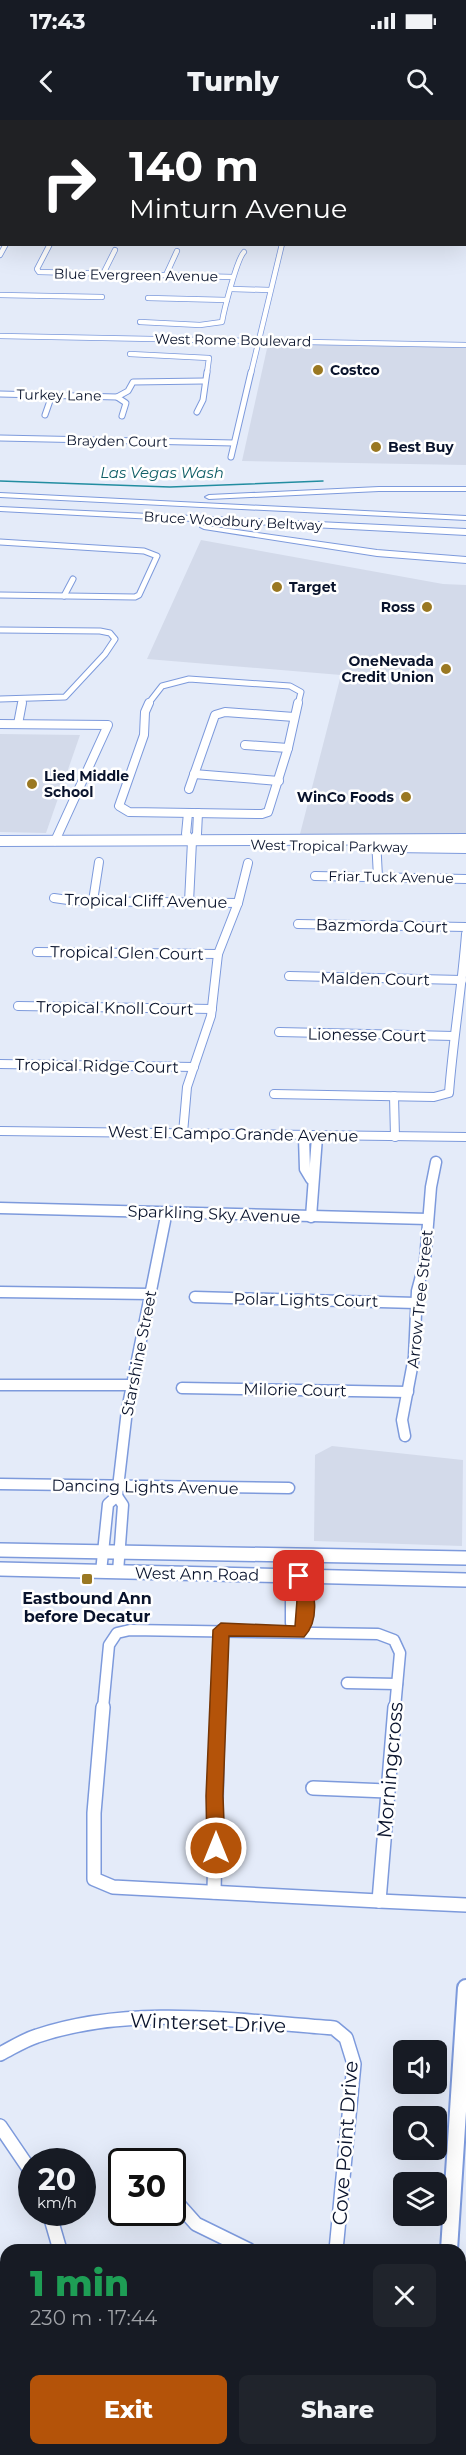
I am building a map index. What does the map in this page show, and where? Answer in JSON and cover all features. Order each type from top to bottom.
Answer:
[{"type":"highway","points":[[48,498],[189,498],[372,489],[466,489]]},
{"type":"highway","name":"Bruce Woodbury Beltway","points":[[0,495],[466,518]]},
{"type":"highway","name":"Bruce Woodbury Beltway","points":[[0,509],[466,532]]},
{"type":"highway","points":[[59,512],[209,528],[377,553],[466,560]]},
{"type":"main road","name":"West Tropical Parkway","points":[[0,840],[314,839],[466,848]]},
{"type":"main road","points":[[275,846],[314,839]]},
{"type":"main road","name":"West Tropical Parkway","points":[[192,841],[203,845],[275,846],[466,839]]},
{"type":"main road","name":"West Ann Road","points":[[0,1550],[466,1558]]},
{"type":"main road","name":"West Ann Road","points":[[0,1569],[466,1580]]},
{"type":"main road","points":[[450,2244],[461,2142],[466,1988]]},
{"type":"street","name":"Blue Evergreen Avenue","points":[[49,246],[37,269],[39,272],[233,277]]},
{"type":"street","points":[[231,457],[281,246]]},
{"type":"street","points":[[103,274],[115,250]]},
{"type":"street","points":[[166,275],[177,250]]},
{"type":"street","points":[[140,322],[220,324],[223,322],[224,307],[232,289],[235,263],[244,252]]},
{"type":"street","points":[[232,289],[270,290]]},
{"type":"street","points":[[0,296],[102,297]]},
{"type":"street","points":[[148,298],[227,300]]},
{"type":"street","points":[[182,355],[188,324]]},
{"type":"street","name":"West Rome Boulevard","points":[[0,336],[466,345]]},
{"type":"street","points":[[129,354],[208,357],[211,362],[204,381],[203,400],[197,412]]},
{"type":"street","points":[[122,416],[126,403],[117,397],[128,391],[133,382],[204,381]]},
{"type":"street","name":"Turkey Lane","points":[[0,394],[117,397]]},
{"type":"street","points":[[45,415],[52,395]]},
{"type":"street","name":"Brayden Court","points":[[0,438],[234,443]]},
{"type":"street","points":[[0,542],[154,554],[157,559],[139,595],[135,597],[0,595]]},
{"type":"street","points":[[64,596],[73,579]]},
{"type":"street","points":[[0,630],[110,633],[115,636],[105,656],[85,673],[65,698],[0,699]]},
{"type":"street","points":[[200,679],[290,686],[299,689],[301,696],[294,717],[279,781],[268,812],[262,814],[188,813],[123,810],[119,800],[144,735],[147,705],[155,691],[171,683],[200,679]]},
{"type":"street","points":[[18,724],[23,699]]},
{"type":"street","points":[[189,789],[208,732],[214,717],[219,712],[294,717]]},
{"type":"street","points":[[0,724],[108,725],[55,841]]},
{"type":"street","points":[[245,745],[288,748]]},
{"type":"street","points":[[194,774],[279,781]]},
{"type":"street","points":[[188,813],[186,834],[192,841]]},
{"type":"street","points":[[189,902],[192,841],[197,834],[198,813]]},
{"type":"street","points":[[187,824],[197,824]]},
{"type":"street","points":[[376,843],[378,877]]},
{"type":"street","points":[[93,901],[99,862]]},
{"type":"street","points":[[183,1133],[187,1087],[212,1009],[218,954],[238,903],[248,863]]},
{"type":"street","name":"Friar Tuck Avenue","points":[[315,876],[466,879]]},
{"type":"street","name":"Tropical Cliff Avenue","points":[[54,898],[93,901],[238,903]]},
{"type":"street","name":"Bazmorda Court","points":[[298,924],[466,927]]},
{"type":"street","points":[[274,1094],[434,1097],[449,1093],[466,934]]},
{"type":"street","name":"Tropical Glen Court","points":[[37,952],[218,954]]},
{"type":"street","name":"Malden Court","points":[[289,976],[462,980]]},
{"type":"street","name":"Tropical Knoll Court","points":[[18,1006],[212,1009]]},
{"type":"street","name":"Lionesse Court","points":[[279,1032],[454,1036]]},
{"type":"street","name":"Tropical Ridge Court","points":[[0,1064],[194,1067]]},
{"type":"street","points":[[394,1095],[395,1137]]},
{"type":"street","name":"West El Campo Grande Avenue","points":[[0,1131],[466,1137]]},
{"type":"street","points":[[304,1135],[305,1169],[311,1179],[311,1217]]},
{"type":"street","points":[[311,1179],[317,1169],[316,1136]]},
{"type":"street","points":[[304,1154],[317,1154]]},
{"type":"street","name":"Arrow Tree Street","points":[[405,1436],[402,1420],[414,1357],[416,1303],[425,1261],[436,1162]]},
{"type":"street","name":"Sparkling Sky Avenue","points":[[0,1208],[428,1220]]},
{"type":"street","name":"Starshine Street","points":[[101,1572],[108,1504],[117,1491],[123,1435],[167,1211]]},
{"type":"street","points":[[0,1292],[151,1294]]},
{"type":"street","name":"Polar Lights Court","points":[[195,1298],[416,1303]]},
{"type":"street","points":[[0,1385],[133,1385]]},
{"type":"street","name":"Milorie Court","points":[[182,1388],[408,1392]]},
{"type":"street","name":"Dancing Lights Avenue","points":[[0,1484],[117,1491],[290,1488]]},
{"type":"street","name":"Starshine Street","points":[[117,1491],[123,1505],[118,1572]]},
{"type":"street","points":[[299,1576],[306,1586],[304,1626],[299,1632],[130,1629],[117,1633],[109,1645],[94,1813],[96,1839],[94,1879],[101,1884],[113,1887],[466,1905]]},
{"type":"street","points":[[214,1892],[217,1825],[214,1796],[221,1630]]},
{"type":"street","name":"Morningcross","points":[[299,1632],[378,1634],[394,1640],[400,1653],[379,1902]]},
{"type":"street","points":[[347,1683],[397,1684]]},
{"type":"street","points":[[313,1788],[387,1791]]},
{"type":"street","name":"Winterset Drive","points":[[0,2054],[32,2037],[77,2023],[145,2017],[334,2028],[346,2038]]},
{"type":"street","name":"Cove Point Drive","points":[[337,2244],[354,2064],[346,2038]]},
{"type":"street","points":[[0,2126],[18,2152]]},
{"type":"street","points":[[186,2214],[207,2234],[233,2244]]},
{"type":"street","points":[[53,2226],[58,2244]]},
{"type":"shaded area","points":[[268,344],[466,347],[466,465],[242,461]]},
{"type":"shaded area","points":[[201,540],[443,584],[466,585],[466,836],[300,834],[341,675],[147,659]]},
{"type":"shaded area","name":"Lied Middle School","points":[[0,734],[80,735],[46,833],[0,832]]},
{"type":"shaded area","points":[[332,1446],[463,1460],[462,1546],[314,1541],[315,1455]]},
{"type":"waterway","name":"Las Vegas Wash","points":[[0,481],[170,487],[323,481]]},
{"type":"place","name":"Costco","points":[[318,370]]},
{"type":"place","name":"Best Buy","points":[[376,447]]},
{"type":"place","name":"Target","points":[[277,587]]},
{"type":"place","name":"Ross","points":[[427,607]]},
{"type":"place","name":"OneNevada Credit Union","points":[[446,669]]},
{"type":"place","name":"Lied Middle School","points":[[32,784]]},
{"type":"place","name":"WinCo Foods","points":[[406,797]]},
{"type":"place","name":"Eastbound Ann before Decatur","points":[[87,1579]]},
{"type":"route","points":[[216,1848],[217,1825],[214,1796],[221,1630],[299,1632],[302,1630],[306,1623],[306,1586],[299,1576]]}]
